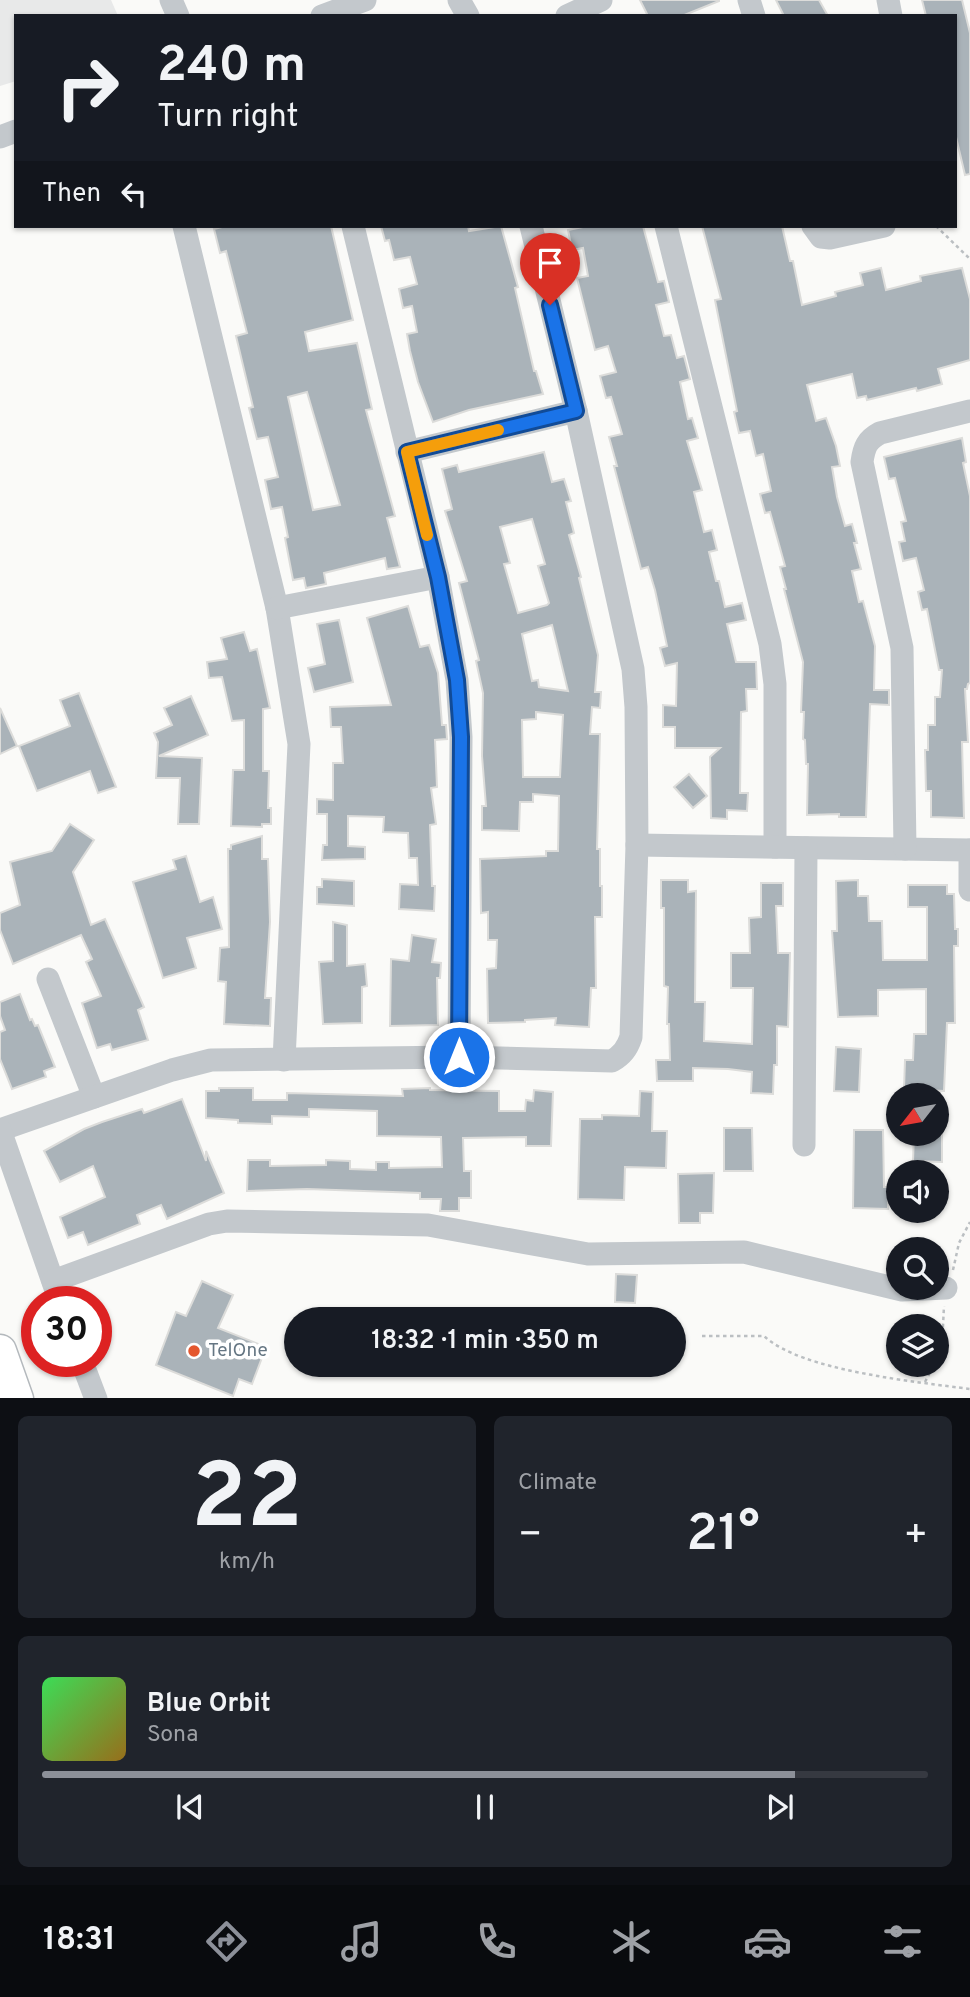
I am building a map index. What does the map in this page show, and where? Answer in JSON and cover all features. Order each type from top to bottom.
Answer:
[{"type":"highway","points":[[0,1351],[17,1398]]},
{"type":"street","points":[[328,14],[365,0]]},
{"type":"street","points":[[571,14],[601,0]]},
{"type":"street","points":[[184,228],[277,608],[299,744],[284,1060]]},
{"type":"street","points":[[353,228],[438,577],[457,680],[461,737],[459,1057]]},
{"type":"street","points":[[55,1286],[0,1130],[203,1062],[459,1057],[611,1060],[621,1056],[631,1037],[637,845],[636,707],[633,669],[576,411],[531,228]]},
{"type":"street","points":[[667,228],[770,644],[775,684],[775,847]]},
{"type":"street","points":[[814,228],[821,237],[830,238],[875,228]]},
{"type":"street","points":[[407,452],[576,411]]},
{"type":"street","points":[[905,849],[902,648],[862,462],[864,448],[870,438],[880,433],[970,411]]},
{"type":"street","points":[[277,608],[438,577]]},
{"type":"street","points":[[637,845],[970,850],[970,890]]},
{"type":"street","points":[[804,1146],[806,848]]},
{"type":"street","points":[[48,979],[94,1097]]},
{"type":"street","points":[[70,1286],[209,1224],[228,1221],[429,1225],[588,1254],[744,1252],[886,1286]]},
{"type":"street","points":[[88,1377],[96,1398]]},
{"type":"path","points":[[938,228],[970,259]]},
{"type":"path","points":[[702,1336],[764,1336],[774,1345],[803,1358],[860,1372],[970,1388]]},
{"type":"path","points":[[925,1382],[928,1377]]},
{"type":"shaded area","points":[[0,0],[111,0],[117,14],[14,14],[14,82],[0,86]]},
{"type":"building","points":[[640,0],[719,0],[687,14],[647,14]]},
{"type":"building","points":[[776,0],[819,0],[827,14],[783,14]]},
{"type":"building","points":[[922,0],[962,0],[970,33],[970,174],[965,175],[957,141],[957,14],[926,14]]},
{"type":"building","points":[[218,228],[331,228],[353,320],[305,332],[309,351],[357,343],[372,409],[366,410],[395,516],[387,518],[400,567],[387,569],[385,558],[324,573],[326,584],[306,588],[304,578],[293,580],[282,507],[271,509],[265,480],[278,477],[268,437],[257,439],[249,408],[253,407],[236,336],[247,333],[226,251],[220,253],[214,229]],"holes":[[[307,392],[340,505],[313,510],[288,397]]]},
{"type":"building","points":[[382,228],[468,228],[469,231],[502,228],[518,287],[515,288],[534,371],[543,394],[469,410],[433,422],[410,351],[407,334],[417,332],[412,306],[403,308],[399,289],[417,284],[410,257],[394,260],[389,240],[385,241]]},
{"type":"building","points":[[644,228],[658,282],[664,281],[669,302],[656,305],[664,336],[671,335],[677,358],[684,356],[690,379],[680,382],[688,419],[692,418],[698,438],[687,441],[702,490],[694,492],[704,532],[712,530],[717,550],[709,552],[725,607],[742,603],[746,620],[727,624],[736,662],[756,662],[757,689],[746,689],[747,711],[741,712],[740,793],[748,793],[747,811],[727,810],[727,819],[711,818],[710,757],[720,748],[675,748],[675,727],[663,727],[663,705],[676,706],[677,663],[665,666],[660,648],[667,646],[655,590],[648,567],[641,569],[614,466],[617,466],[609,437],[622,434],[611,397],[606,398],[600,376],[616,372],[608,346],[595,350],[577,278],[588,276],[583,248],[572,250],[568,230]]},
{"type":"building","points":[[703,228],[782,228],[790,261],[793,261],[802,305],[863,285],[860,273],[881,268],[886,290],[921,281],[920,276],[962,268],[970,299],[970,360],[938,369],[942,384],[867,400],[866,396],[857,398],[852,374],[807,385],[816,421],[826,418],[836,446],[840,466],[832,467],[837,497],[845,526],[852,524],[857,543],[854,543],[861,569],[852,571],[859,602],[863,601],[875,646],[874,690],[889,690],[889,705],[870,704],[866,817],[807,815],[808,764],[803,739],[804,712],[801,712],[803,662],[784,589],[780,567],[785,566],[770,512],[765,513],[760,494],[771,491],[763,454],[756,456],[750,431],[739,433],[734,412],[737,411],[715,300],[721,299]]},
{"type":"building","points":[[962,438],[966,462],[963,463],[970,496],[970,683],[965,689],[968,742],[962,742],[964,818],[931,817],[931,791],[926,791],[925,750],[928,750],[928,725],[935,725],[935,697],[940,697],[942,670],[939,670],[927,609],[922,610],[918,592],[924,590],[916,558],[903,561],[899,542],[905,541],[901,522],[906,521],[895,478],[889,479],[884,457]]},
{"type":"building","points":[[544,452],[552,482],[564,479],[571,501],[566,502],[574,533],[569,535],[598,655],[595,692],[601,692],[600,708],[592,707],[590,734],[600,734],[597,849],[600,849],[602,917],[595,917],[596,988],[591,988],[589,1027],[555,1025],[556,1018],[488,1023],[487,969],[496,968],[497,940],[488,940],[488,912],[481,913],[480,859],[546,856],[546,851],[558,851],[559,796],[533,794],[533,802],[520,802],[519,831],[482,830],[482,806],[486,806],[482,756],[483,693],[476,661],[479,660],[459,583],[467,581],[445,511],[452,509],[442,469],[457,465],[459,472]],"holes":[[[532,519],[545,564],[538,566],[549,603],[518,613],[504,564],[510,563],[500,527]],[[552,625],[568,691],[539,687],[538,680],[532,681],[522,634]],[[536,712],[563,715],[560,777],[523,777],[522,720],[536,719]]]},
{"type":"building","points":[[408,606],[420,647],[429,645],[438,673],[442,725],[446,725],[447,739],[435,740],[437,787],[431,788],[436,824],[430,825],[432,886],[435,886],[434,911],[399,909],[400,884],[418,885],[417,858],[409,858],[408,833],[383,832],[384,817],[348,816],[348,846],[365,847],[365,859],[322,860],[323,845],[327,845],[327,814],[317,814],[317,799],[333,800],[333,763],[343,763],[341,727],[331,727],[330,707],[391,705],[367,618]]},
{"type":"building","points":[[339,620],[353,682],[314,692],[308,668],[325,664],[317,624]]},
{"type":"building","points":[[244,632],[250,651],[257,649],[270,708],[263,709],[263,771],[269,771],[268,808],[271,808],[271,824],[262,824],[262,827],[231,826],[233,770],[244,770],[244,720],[232,721],[222,677],[209,678],[207,662],[227,659],[221,638]]},
{"type":"building","points":[[79,693],[116,787],[98,793],[90,771],[37,791],[19,746],[70,726],[60,700]]},
{"type":"building","points":[[191,696],[208,735],[159,756],[202,758],[199,824],[178,824],[180,778],[156,778],[158,742],[154,733],[172,725],[164,708]]},
{"type":"building","points":[[0,708],[17,746],[0,754]]},
{"type":"building","points":[[689,774],[707,796],[693,808],[674,787]]},
{"type":"building","points":[[70,824],[94,840],[73,872],[91,925],[105,919],[144,1007],[138,1010],[148,1040],[112,1050],[110,1044],[97,1048],[82,1003],[101,996],[86,962],[92,959],[81,935],[13,964],[0,930],[0,913],[20,905],[10,862],[52,851]]},
{"type":"building","points":[[262,836],[262,859],[268,859],[270,922],[265,998],[271,998],[270,1026],[224,1024],[226,982],[218,981],[220,948],[229,947],[228,849],[231,849],[231,845]]},
{"type":"building","points":[[186,856],[200,902],[213,897],[222,929],[187,938],[196,968],[163,978],[133,882],[176,869],[173,860]]},
{"type":"building","points":[[322,879],[354,881],[354,906],[317,904],[317,887],[322,887]]},
{"type":"building","points":[[661,880],[688,880],[688,892],[696,891],[695,1002],[705,1002],[704,1041],[752,1044],[753,988],[731,988],[731,953],[750,953],[749,918],[761,917],[761,883],[783,883],[783,906],[776,906],[778,953],[790,953],[788,1027],[777,1026],[777,1065],[774,1065],[773,1094],[751,1093],[752,1072],[728,1069],[693,1068],[693,1081],[657,1081],[656,1060],[670,1060],[668,987],[664,986],[664,908],[661,908]]},
{"type":"building","points":[[858,880],[858,896],[868,896],[869,921],[882,921],[883,960],[927,960],[927,907],[908,907],[908,885],[947,885],[947,894],[954,894],[955,929],[958,929],[958,946],[954,946],[955,1023],[947,1023],[944,1083],[904,1083],[905,1060],[913,1060],[914,1034],[926,1034],[926,989],[878,990],[878,1016],[838,1017],[832,931],[837,931],[836,881]]},
{"type":"building","points":[[333,922],[347,925],[347,966],[365,964],[367,986],[362,987],[362,1023],[323,1024],[319,962],[333,961]]},
{"type":"building","points":[[412,935],[436,939],[432,962],[441,963],[440,978],[437,978],[438,1025],[390,1026],[391,959],[409,961]]},
{"type":"building","points":[[20,994],[30,1020],[32,1019],[35,1026],[38,1025],[55,1067],[44,1071],[46,1077],[12,1089],[0,1059],[0,1032],[5,1030],[0,1016],[0,1002]]},
{"type":"building","points":[[836,1047],[861,1049],[859,1092],[834,1091]]},
{"type":"building","points":[[219,1088],[253,1088],[253,1100],[287,1100],[287,1093],[403,1096],[402,1089],[499,1091],[499,1111],[525,1111],[526,1100],[533,1101],[534,1090],[553,1092],[551,1146],[526,1146],[526,1137],[463,1138],[464,1171],[471,1171],[471,1198],[459,1198],[459,1211],[440,1211],[441,1199],[420,1199],[420,1193],[307,1189],[247,1191],[248,1160],[270,1160],[270,1166],[326,1165],[326,1160],[350,1161],[350,1169],[376,1170],[376,1162],[389,1162],[389,1168],[442,1167],[441,1137],[377,1136],[377,1111],[309,1109],[309,1117],[272,1116],[272,1124],[206,1118],[206,1091],[219,1091]]},
{"type":"building","points":[[640,1091],[653,1092],[652,1131],[667,1131],[666,1168],[625,1167],[624,1200],[578,1199],[580,1119],[602,1119],[602,1115],[639,1116]]},
{"type":"building","points":[[182,1099],[206,1161],[206,1151],[224,1193],[167,1219],[161,1205],[137,1215],[140,1224],[88,1245],[83,1232],[68,1238],[60,1217],[105,1197],[93,1166],[60,1182],[44,1151],[102,1122],[142,1109],[144,1113]]},
{"type":"building","points":[[724,1128],[752,1128],[753,1171],[724,1171]]},
{"type":"building","points":[[854,1130],[883,1130],[886,1209],[853,1208]]},
{"type":"building","points":[[914,1146],[942,1146],[942,1160],[913,1160]]},
{"type":"building","points":[[714,1173],[713,1213],[700,1213],[700,1223],[679,1223],[678,1174]]},
{"type":"building","points":[[616,1274],[637,1275],[635,1303],[615,1302]]},
{"type":"building","points":[[202,1281],[233,1295],[218,1328],[266,1347],[252,1384],[239,1379],[233,1396],[156,1365],[176,1312],[186,1316]]},
{"type":"slow traffic","points":[[427,535],[407,452],[498,430]]},
{"type":"place","name":"TelOne","points":[[194,1351]]},
{"type":"route","points":[[459,1057],[461,737],[457,680],[438,577],[407,452],[576,411],[550,305]]}]
